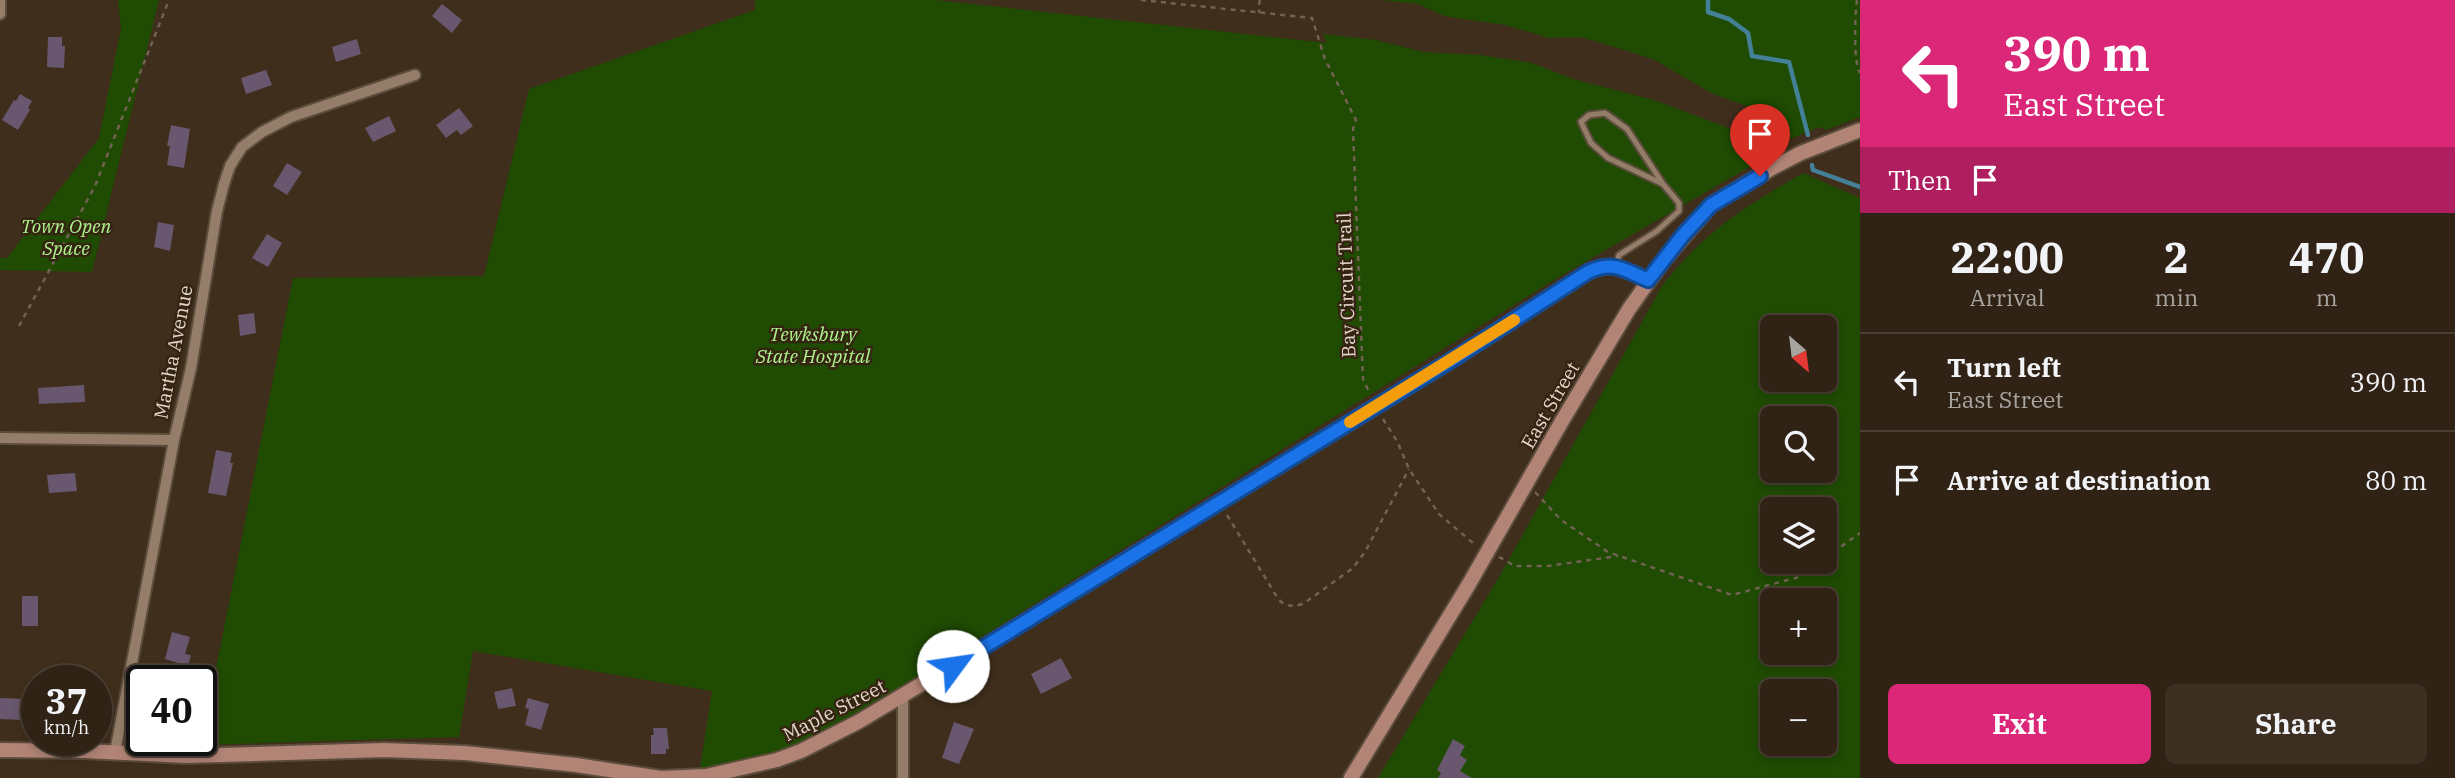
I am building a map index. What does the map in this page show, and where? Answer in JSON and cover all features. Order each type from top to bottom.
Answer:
[{"type":"street","points":[[0,0],[0,14]]},
{"type":"street","name":"Martha Avenue","points":[[115,752],[174,440],[191,368],[217,211],[230,166],[242,147],[262,132],[291,117],[415,75]]},
{"type":"street","name":"East Street","points":[[1351,778],[1648,280],[1683,235],[1711,205],[1791,158],[1860,130]]},
{"type":"street","name":"Maple Street","points":[[0,750],[186,756],[384,750],[465,753],[576,765],[661,778],[706,776],[752,767],[801,751],[903,696],[1153,544],[1588,272],[1607,265],[1616,266]]},
{"type":"street","points":[[1616,266],[1648,280]]},
{"type":"street","points":[[0,438],[174,440]]},
{"type":"street","points":[[903,696],[903,778]]},
{"type":"lane","points":[[1616,266],[1619,255],[1657,231],[1679,211],[1679,203],[1662,184],[1627,129],[1605,113],[1589,115],[1581,122],[1591,143],[1608,158],[1662,184]]},
{"type":"path","points":[[19,326],[95,186],[169,0]]},
{"type":"path","name":"Bay Circuit Trail","points":[[1141,0],[1312,18],[1325,59],[1356,120],[1353,129],[1363,379],[1409,469],[1439,514],[1467,538],[1518,566],[1548,566],[1618,556]]},
{"type":"path","points":[[1260,0],[1260,13]]},
{"type":"path","points":[[1857,0],[1855,52],[1857,70],[1860,73]]},
{"type":"path","points":[[1219,501],[1281,603],[1293,607],[1303,604],[1353,568],[1365,552],[1409,469]]},
{"type":"path","name":"Bay Circuit Trail","points":[[1526,483],[1561,520],[1608,552],[1732,595],[1798,578],[1804,574]]},
{"type":"path","points":[[1837,549],[1860,533]]},
{"type":"green space","name":"Town Open Space","points":[[118,0],[159,0],[92,272],[0,270],[0,258],[7,258],[99,138],[121,29]]},
{"type":"green space","name":"Tewksbury State Hospital","points":[[755,0],[936,0],[1327,43],[1323,34],[1376,40],[1424,52],[1480,55],[1532,63],[1573,79],[1654,100],[1726,127],[1777,151],[1554,280],[850,719],[796,744],[739,762],[700,768],[712,691],[473,651],[459,737],[217,745],[217,665],[293,278],[484,276],[529,89],[755,10]]},
{"type":"green space","points":[[1381,0],[1860,0],[1860,117],[1826,130],[1819,127],[1783,142],[1774,116],[1711,93],[1653,59],[1580,37],[1549,38],[1505,25],[1444,16],[1418,4]]},
{"type":"green space","points":[[1803,173],[1860,198],[1860,778],[1378,778],[1499,577],[1662,286],[1694,250],[1744,209]]},
{"type":"building","points":[[442,4],[462,20],[452,33],[432,16]]},
{"type":"building","points":[[48,37],[62,37],[62,46],[65,46],[64,68],[47,67]]},
{"type":"building","points":[[357,39],[361,54],[336,62],[332,47]]},
{"type":"building","points":[[266,70],[272,85],[246,94],[241,78]]},
{"type":"building","points":[[20,94],[32,101],[28,108],[30,110],[18,130],[2,120]]},
{"type":"building","points":[[459,108],[473,126],[461,135],[457,130],[446,138],[436,125]]},
{"type":"building","points":[[389,116],[396,131],[373,142],[365,128]]},
{"type":"building","points":[[171,125],[190,129],[184,168],[167,165]]},
{"type":"building","points":[[287,163],[302,172],[287,195],[273,186]]},
{"type":"building","points":[[158,222],[174,225],[170,251],[154,247]]},
{"type":"building","points":[[267,234],[282,243],[268,267],[252,258]]},
{"type":"building","points":[[254,313],[256,333],[240,336],[238,315]]},
{"type":"building","points":[[84,385],[85,402],[39,404],[38,388]]},
{"type":"building","points":[[216,450],[232,453],[230,463],[233,463],[226,496],[208,493]]},
{"type":"building","points":[[75,473],[77,491],[49,493],[47,475]]},
{"type":"building","points":[[22,596],[38,596],[38,626],[22,626]]},
{"type":"building","points":[[172,632],[190,637],[185,654],[191,655],[188,665],[165,659]]},
{"type":"building","points":[[1061,658],[1072,678],[1041,694],[1031,674]]},
{"type":"building","points":[[512,688],[516,706],[498,709],[494,692]]},
{"type":"building","points":[[0,698],[21,699],[21,720],[0,719]]},
{"type":"building","points":[[528,698],[549,704],[541,730],[525,725],[529,709],[525,708]]},
{"type":"building","points":[[954,722],[974,729],[959,764],[942,758]]},
{"type":"building","points":[[653,728],[667,728],[669,749],[666,749],[666,754],[651,754]]},
{"type":"building","points":[[1453,739],[1465,746],[1460,755],[1467,760],[1460,771],[1472,778],[1438,778],[1441,773],[1437,770]]},
{"type":"waterway","points":[[1708,0],[1708,12],[1729,19],[1748,33],[1752,56],[1789,62],[1808,135]]},
{"type":"waterway","points":[[1812,165],[1813,170],[1860,187]]},
{"type":"slow traffic","points":[[1350,422],[1514,320]]},
{"type":"route","points":[[953,666],[1458,356],[1588,272],[1607,265],[1616,266],[1648,280],[1683,235],[1711,205],[1760,176]]}]
